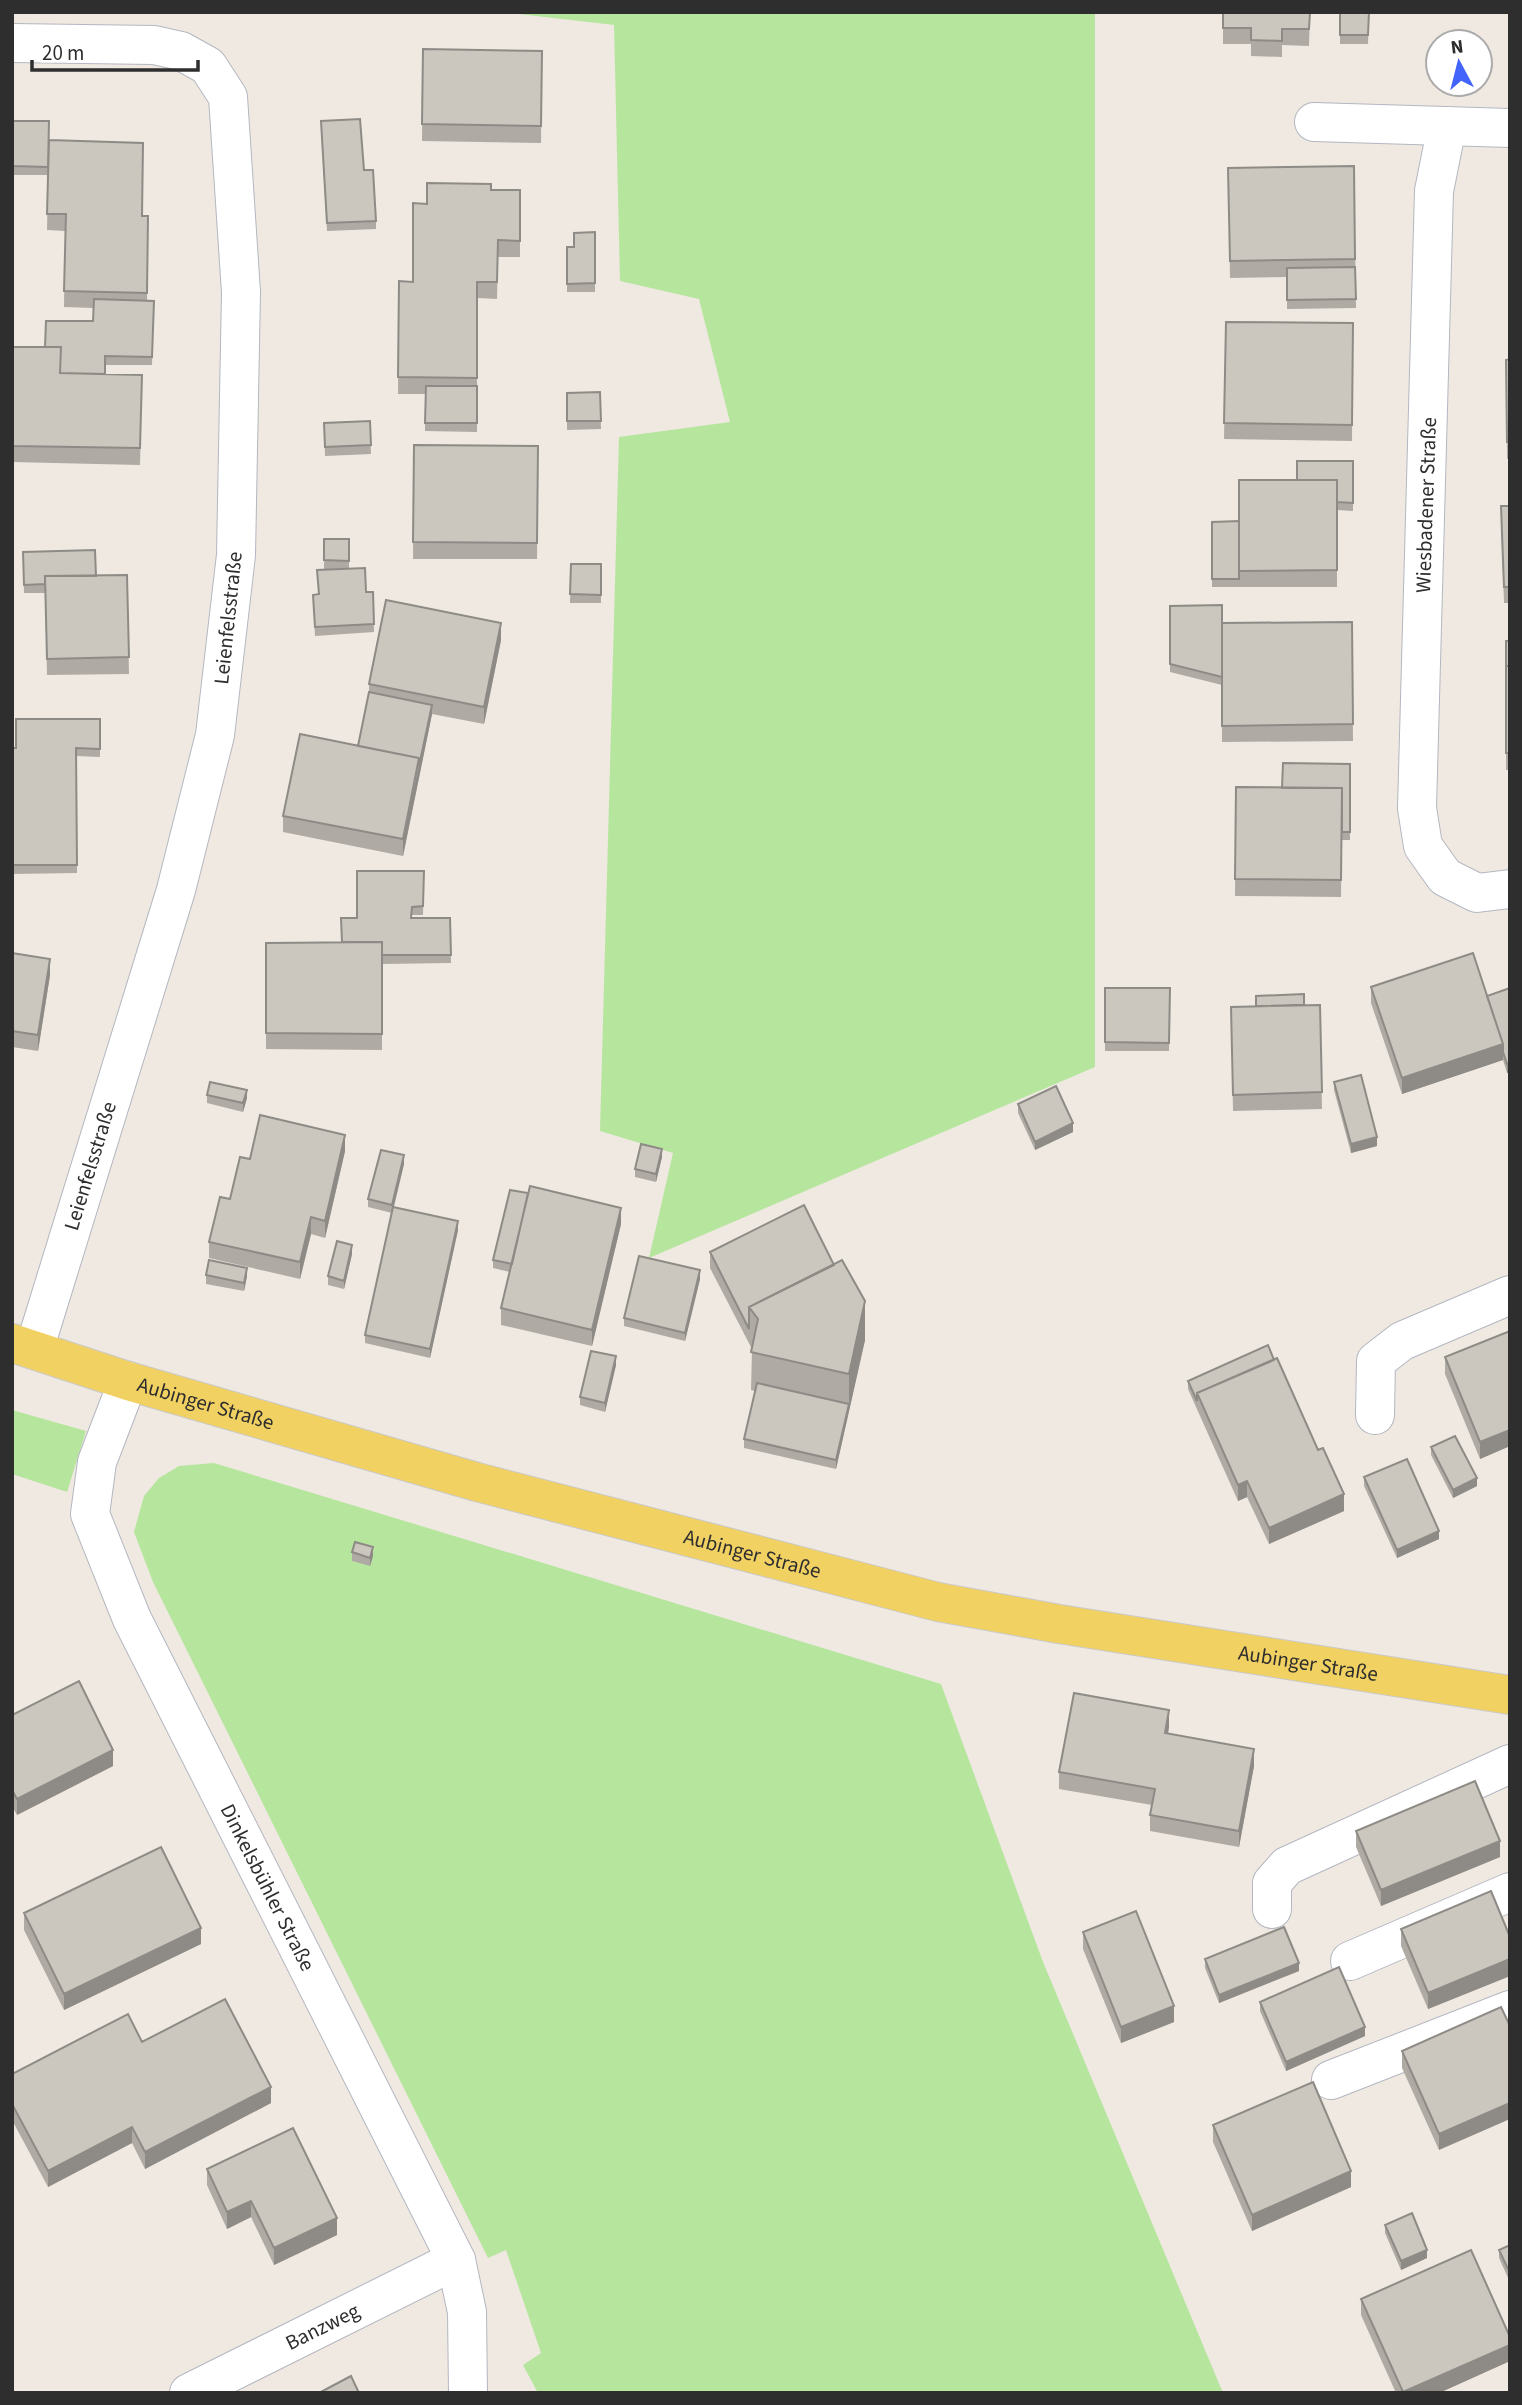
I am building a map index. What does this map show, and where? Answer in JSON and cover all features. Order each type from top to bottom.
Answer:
[{"type":"main road","name":"Aubinger Straße","points":[[23,1347],[128,1381],[477,1482],[938,1602],[1059,1624],[1510,1695]]},
{"type":"street","name":"Leienfelsstraße","points":[[12,43],[154,45],[181,51],[208,66],[229,97],[241,292],[236,555],[215,735],[176,890],[23,1347]]},
{"type":"street","points":[[1314,122],[1510,128]]},
{"type":"street","name":"Wiesbadener Straße","points":[[1447,126],[1434,191],[1417,807],[1423,846],[1445,877],[1477,893],[1510,889]]},
{"type":"street","points":[[1375,1415],[1376,1361],[1402,1341],[1510,1296]]},
{"type":"street","name":"Dinkelsbühler Straße","points":[[128,1381],[97,1462],[90,1514],[132,1619],[456,2260],[467,2312],[468,2393]]},
{"type":"street","points":[[1272,1909],[1272,1884],[1287,1866],[1510,1765]]},
{"type":"street","points":[[1350,1961],[1510,1892]]},
{"type":"street","points":[[1331,2080],[1510,2010]]},
{"type":"street","name":"Banzweg","points":[[189,2393],[456,2260]]},
{"type":"green space","points":[[502,12],[1095,12],[1095,1067],[649,1258],[673,1153],[600,1131],[619,437],[730,422],[699,299],[620,281],[614,25]]},
{"type":"green space","points":[[12,1410],[86,1431],[67,1492],[12,1474]]},
{"type":"green space","points":[[214,1463],[941,1684],[1043,1962],[1223,2393],[538,2393],[523,2365],[541,2353],[506,2250],[488,2258],[153,1582],[134,1532],[144,1496],[159,1478],[179,1466]]},
{"type":"building","points":[[1223,12],[1310,12],[1309,29],[1282,29],[1282,41],[1251,40],[1251,28],[1223,28]]},
{"type":"building","points":[[1340,12],[1369,12],[1368,35],[1340,35]]},
{"type":"building","points":[[423,49],[542,51],[541,126],[422,124]]},
{"type":"building","points":[[360,119],[364,170],[373,170],[376,221],[327,223],[321,121]]},
{"type":"building","points":[[12,121],[49,121],[48,167],[12,166]]},
{"type":"building","points":[[49,140],[143,143],[142,216],[148,216],[147,293],[64,291],[66,214],[47,214]]},
{"type":"building","points":[[1354,166],[1355,259],[1230,261],[1228,168]]},
{"type":"building","points":[[427,183],[491,184],[491,190],[520,190],[520,241],[498,240],[497,282],[477,282],[477,378],[398,377],[399,281],[413,282],[413,203],[427,204]]},
{"type":"building","points":[[595,232],[595,283],[567,284],[567,247],[574,247],[574,233]]},
{"type":"building","points":[[1355,267],[1356,299],[1287,300],[1287,268]]},
{"type":"building","points":[[94,299],[154,301],[152,357],[105,356],[105,374],[60,373],[61,347],[45,347],[46,321],[93,321]]},
{"type":"building","points":[[1226,322],[1353,323],[1352,425],[1224,423]]},
{"type":"building","points":[[12,347],[61,347],[60,373],[142,375],[140,448],[12,446]]},
{"type":"building","points":[[1510,359],[1510,442],[1507,442],[1506,360]]},
{"type":"building","points":[[426,386],[477,386],[477,423],[425,423]]},
{"type":"building","points":[[600,392],[601,421],[567,421],[567,393]]},
{"type":"building","points":[[370,421],[371,445],[325,447],[324,423]]},
{"type":"building","points":[[414,445],[538,446],[537,543],[413,542]]},
{"type":"building","points":[[1297,461],[1353,461],[1353,503],[1337,502],[1337,480],[1297,480]]},
{"type":"building","points":[[1239,480],[1337,480],[1337,570],[1239,571]]},
{"type":"building","points":[[1501,506],[1510,506],[1510,587],[1504,587]]},
{"type":"building","points":[[1239,521],[1239,579],[1212,579],[1212,522]]},
{"type":"building","points":[[324,539],[349,539],[349,561],[324,560]]},
{"type":"building","points":[[95,550],[96,576],[45,576],[45,584],[24,585],[23,552]]},
{"type":"building","points":[[571,564],[601,564],[601,595],[570,594]]},
{"type":"building","points":[[365,568],[366,592],[373,592],[374,624],[315,627],[313,595],[319,594],[317,570]]},
{"type":"building","points":[[127,575],[129,657],[47,659],[45,576]]},
{"type":"building","points":[[386,600],[501,623],[484,707],[369,684]]},
{"type":"building","points":[[1222,605],[1222,677],[1170,664],[1170,606]]},
{"type":"building","points":[[1352,622],[1353,724],[1222,726],[1222,623]]},
{"type":"building","points":[[1506,641],[1510,641],[1510,666],[1506,666]]},
{"type":"building","points":[[1506,666],[1510,666],[1510,753],[1506,753]]},
{"type":"building","points":[[369,692],[432,705],[419,766],[419,758],[358,746]]},
{"type":"building","points":[[16,719],[100,719],[100,749],[76,748],[77,865],[12,865],[12,748],[16,748]]},
{"type":"building","points":[[300,734],[419,758],[403,839],[283,816]]},
{"type":"building","points":[[1283,763],[1350,764],[1350,832],[1342,832],[1342,788],[1282,788]]},
{"type":"building","points":[[1236,787],[1342,788],[1341,880],[1235,879]]},
{"type":"building","points":[[357,871],[424,871],[423,906],[412,907],[411,918],[450,918],[451,955],[382,955],[382,942],[342,942],[341,918],[357,918]]},
{"type":"building","points":[[382,942],[382,1034],[266,1033],[266,943]]},
{"type":"building","points":[[12,953],[50,959],[38,1035],[12,1031]]},
{"type":"building","points":[[1473,953],[1503,1044],[1402,1078],[1371,987]]},
{"type":"building","points":[[1105,988],[1170,988],[1169,1043],[1105,1042]]},
{"type":"building","points":[[1510,988],[1510,1063],[1507,1064],[1487,996]]},
{"type":"building","points":[[1304,994],[1304,1005],[1256,1006],[1256,996]]},
{"type":"building","points":[[1320,1005],[1322,1092],[1233,1095],[1231,1007]]},
{"type":"building","points":[[1361,1075],[1377,1137],[1351,1144],[1334,1082]]},
{"type":"building","points":[[210,1082],[247,1090],[243,1103],[207,1095]]},
{"type":"building","points":[[1056,1086],[1073,1123],[1035,1142],[1018,1104]]},
{"type":"building","points":[[260,1115],[345,1135],[325,1221],[311,1217],[300,1262],[209,1242],[220,1197],[230,1199],[240,1157],[250,1159]]},
{"type":"building","points":[[641,1144],[662,1149],[656,1174],[635,1169]]},
{"type":"building","points":[[381,1150],[404,1155],[392,1205],[368,1199]]},
{"type":"building","points":[[530,1186],[621,1208],[592,1330],[501,1308]]},
{"type":"building","points":[[510,1190],[528,1193],[512,1264],[493,1260]]},
{"type":"building","points":[[804,1205],[834,1265],[749,1307],[749,1329],[710,1252]]},
{"type":"building","points":[[393,1207],[458,1221],[430,1349],[365,1335]]},
{"type":"building","points":[[337,1241],[352,1245],[344,1281],[328,1276]]},
{"type":"building","points":[[639,1256],[700,1270],[685,1333],[624,1318]]},
{"type":"building","points":[[209,1260],[247,1268],[244,1283],[206,1275]]},
{"type":"building","points":[[842,1260],[865,1301],[849,1374],[751,1352],[758,1319],[749,1307]]},
{"type":"building","points":[[1510,1331],[1510,1430],[1480,1442],[1445,1357]]},
{"type":"building","points":[[1268,1345],[1274,1360],[1197,1393],[1197,1401],[1188,1381]]},
{"type":"building","points":[[591,1351],[616,1356],[605,1403],[580,1397]]},
{"type":"building","points":[[1277,1358],[1318,1450],[1323,1448],[1344,1494],[1269,1528],[1247,1481],[1238,1485],[1197,1393]]},
{"type":"building","points":[[757,1383],[849,1404],[836,1460],[744,1439]]},
{"type":"building","points":[[1455,1436],[1477,1478],[1453,1490],[1431,1447]]},
{"type":"building","points":[[1407,1459],[1439,1531],[1397,1550],[1364,1477]]},
{"type":"building","points":[[355,1542],[373,1547],[370,1558],[352,1552]]},
{"type":"building","points":[[79,1681],[113,1750],[17,1799],[12,1790],[12,1715]]},
{"type":"building","points":[[1074,1693],[1169,1710],[1165,1733],[1254,1749],[1239,1831],[1150,1815],[1155,1789],[1059,1772]]},
{"type":"building","points":[[1475,1781],[1500,1841],[1381,1890],[1356,1831]]},
{"type":"building","points":[[161,1847],[201,1928],[64,1994],[24,1913]]},
{"type":"building","points":[[1491,1891],[1510,1937],[1510,1959],[1428,1993],[1401,1929]]},
{"type":"building","points":[[1136,1911],[1174,2006],[1121,2027],[1083,1932]]},
{"type":"building","points":[[1284,1927],[1299,1963],[1219,1995],[1205,1959]]},
{"type":"building","points":[[1339,1967],[1365,2027],[1286,2062],[1260,2002]]},
{"type":"building","points":[[225,1999],[271,2087],[145,2152],[132,2127],[48,2171],[12,2104],[12,2074],[128,2014],[142,2042]]},
{"type":"building","points":[[1501,2007],[1510,2026],[1510,2103],[1439,2134],[1402,2051]]},
{"type":"building","points":[[1313,2082],[1351,2171],[1252,2215],[1213,2125]]},
{"type":"building","points":[[293,2128],[337,2218],[274,2248],[251,2201],[227,2212],[207,2169]]},
{"type":"building","points":[[1412,2213],[1427,2250],[1401,2261],[1385,2225]]},
{"type":"building","points":[[1510,2245],[1510,2271],[1509,2271],[1499,2250]]},
{"type":"building","points":[[1471,2250],[1510,2337],[1510,2345],[1403,2392],[1361,2299]]},
{"type":"building","points":[[351,2376],[359,2393],[319,2393]]}]
